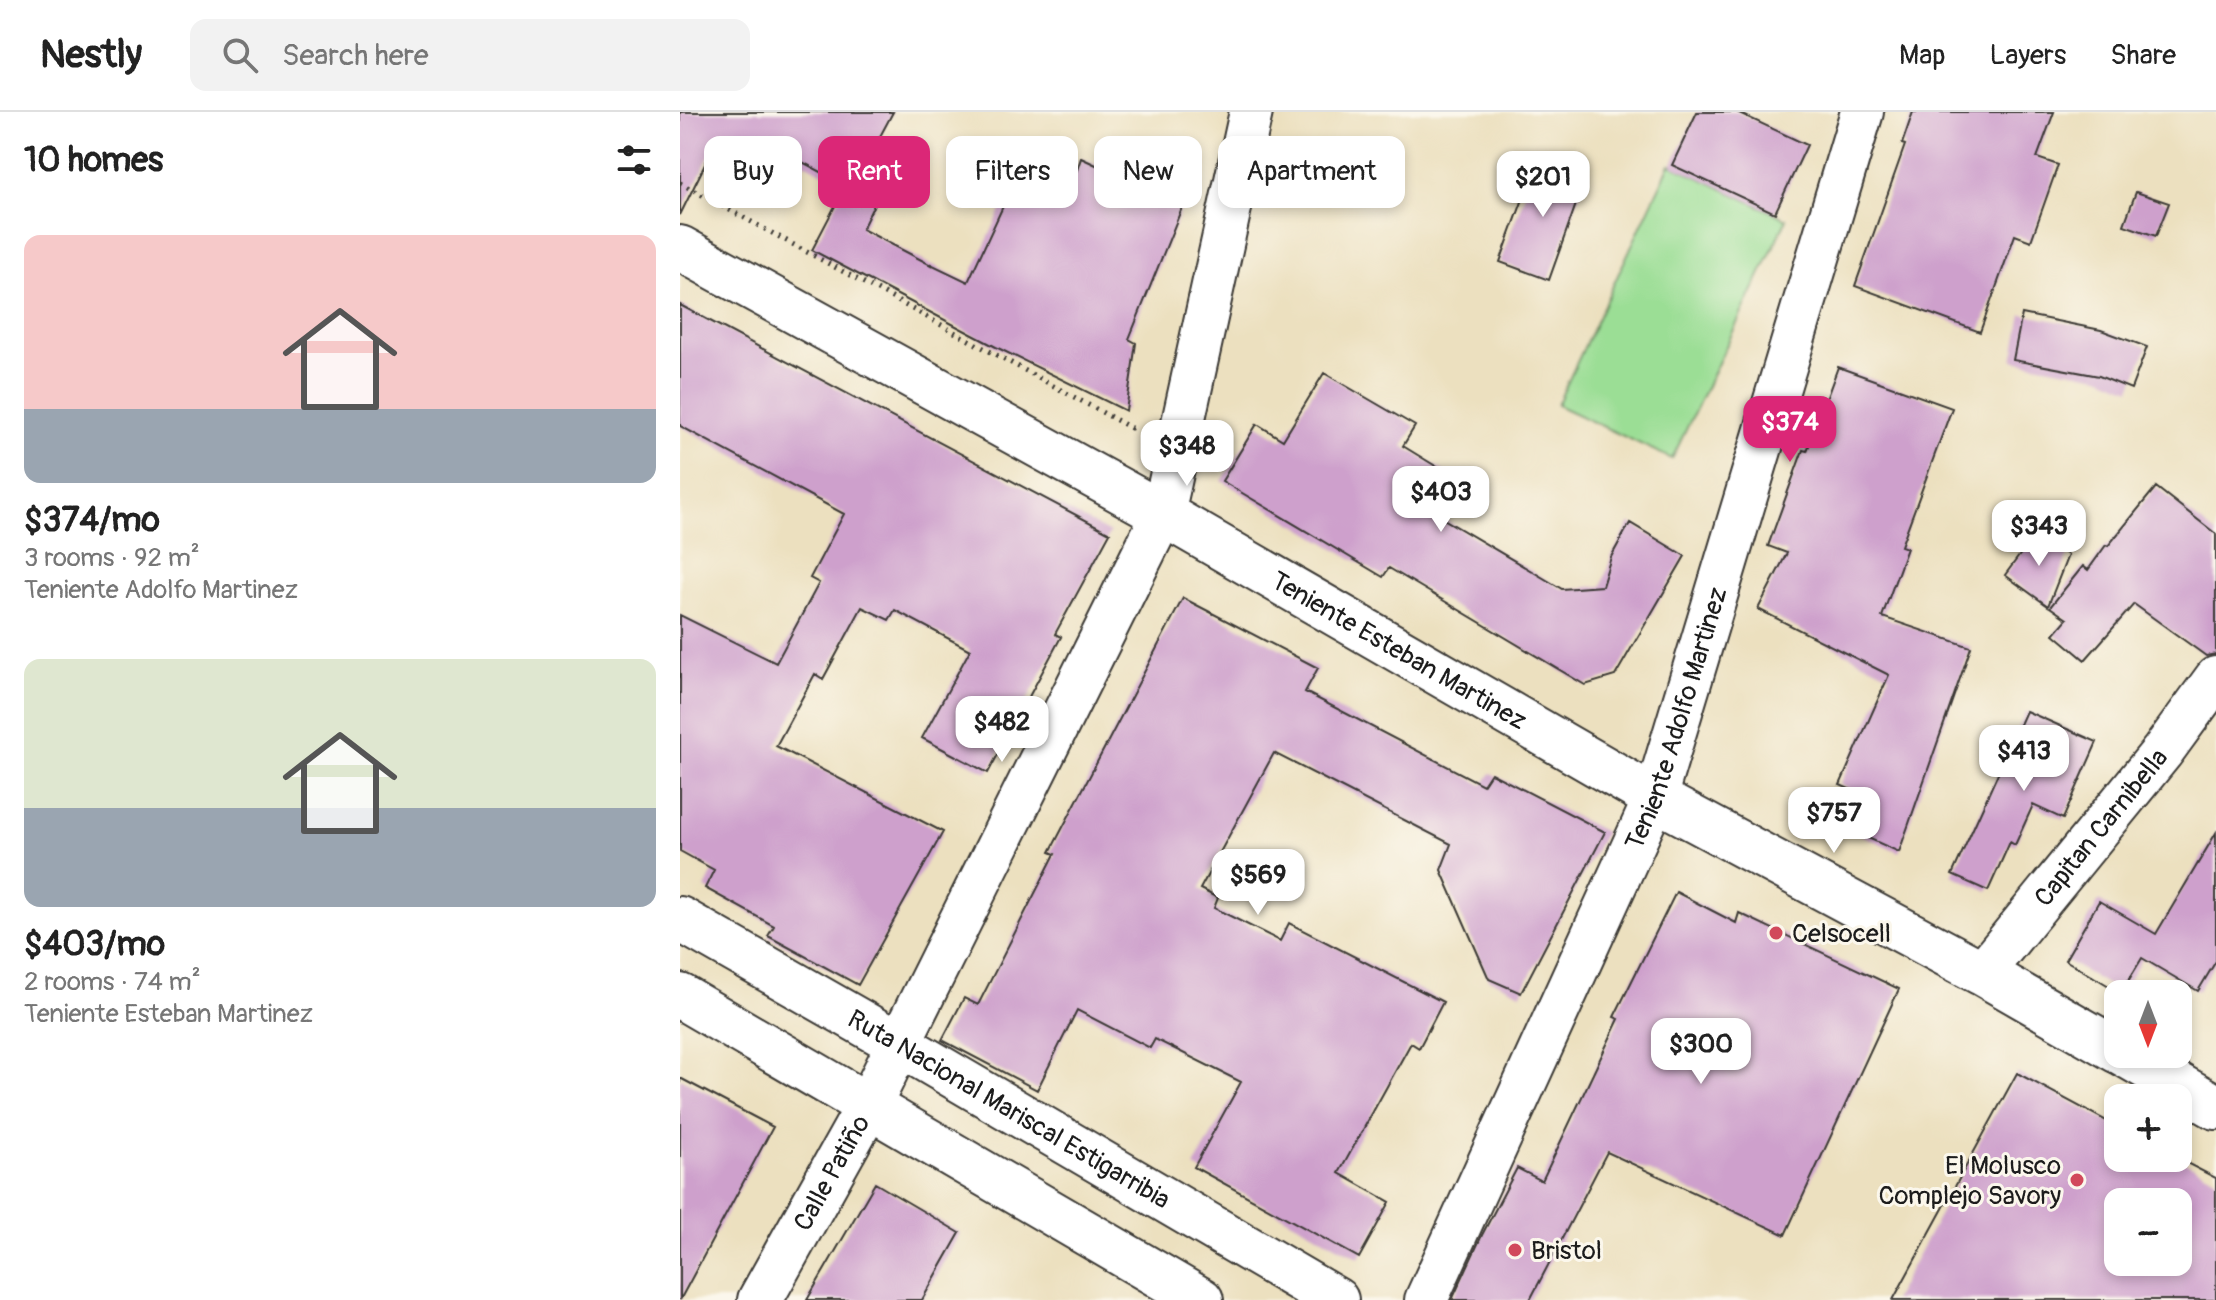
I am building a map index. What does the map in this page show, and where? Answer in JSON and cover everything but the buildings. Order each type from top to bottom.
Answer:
[{"type":"main road","name":"Teniente Esteban Martinez","points":[[680,248],[1163,514],[1655,798],[1982,973],[2104,1043]]},
{"type":"main road","name":"Ruta Nacional Mariscal Estigarribia","points":[[680,919],[1336,1300]]},
{"type":"main road","points":[[680,996],[1201,1300]]},
{"type":"main road","name":"Calle Patiño","points":[[760,1300],[869,1105],[899,1044]]},
{"type":"main road","points":[[2148,1068],[2216,1107]]},
{"type":"street","points":[[899,1044],[1163,514],[1251,112]]},
{"type":"street","name":"Teniente Adolfo Martinez","points":[[1426,1300],[1655,798],[1862,112]]},
{"type":"street","name":"Capitan Carnibella","points":[[1982,973],[2162,752],[2216,678]]},
{"type":"path","points":[[680,183],[1131,428],[1139,424]]},
{"type":"green space","points":[[1670,164],[1787,219],[1672,459],[1557,405]]},
{"type":"place","name":"Celsocell","points":[[1776,933]]},
{"type":"place","name":"El Molusco Complejo Savory","points":[[2077,1180]]},
{"type":"place","name":"Bristol","points":[[1515,1250]]}]
